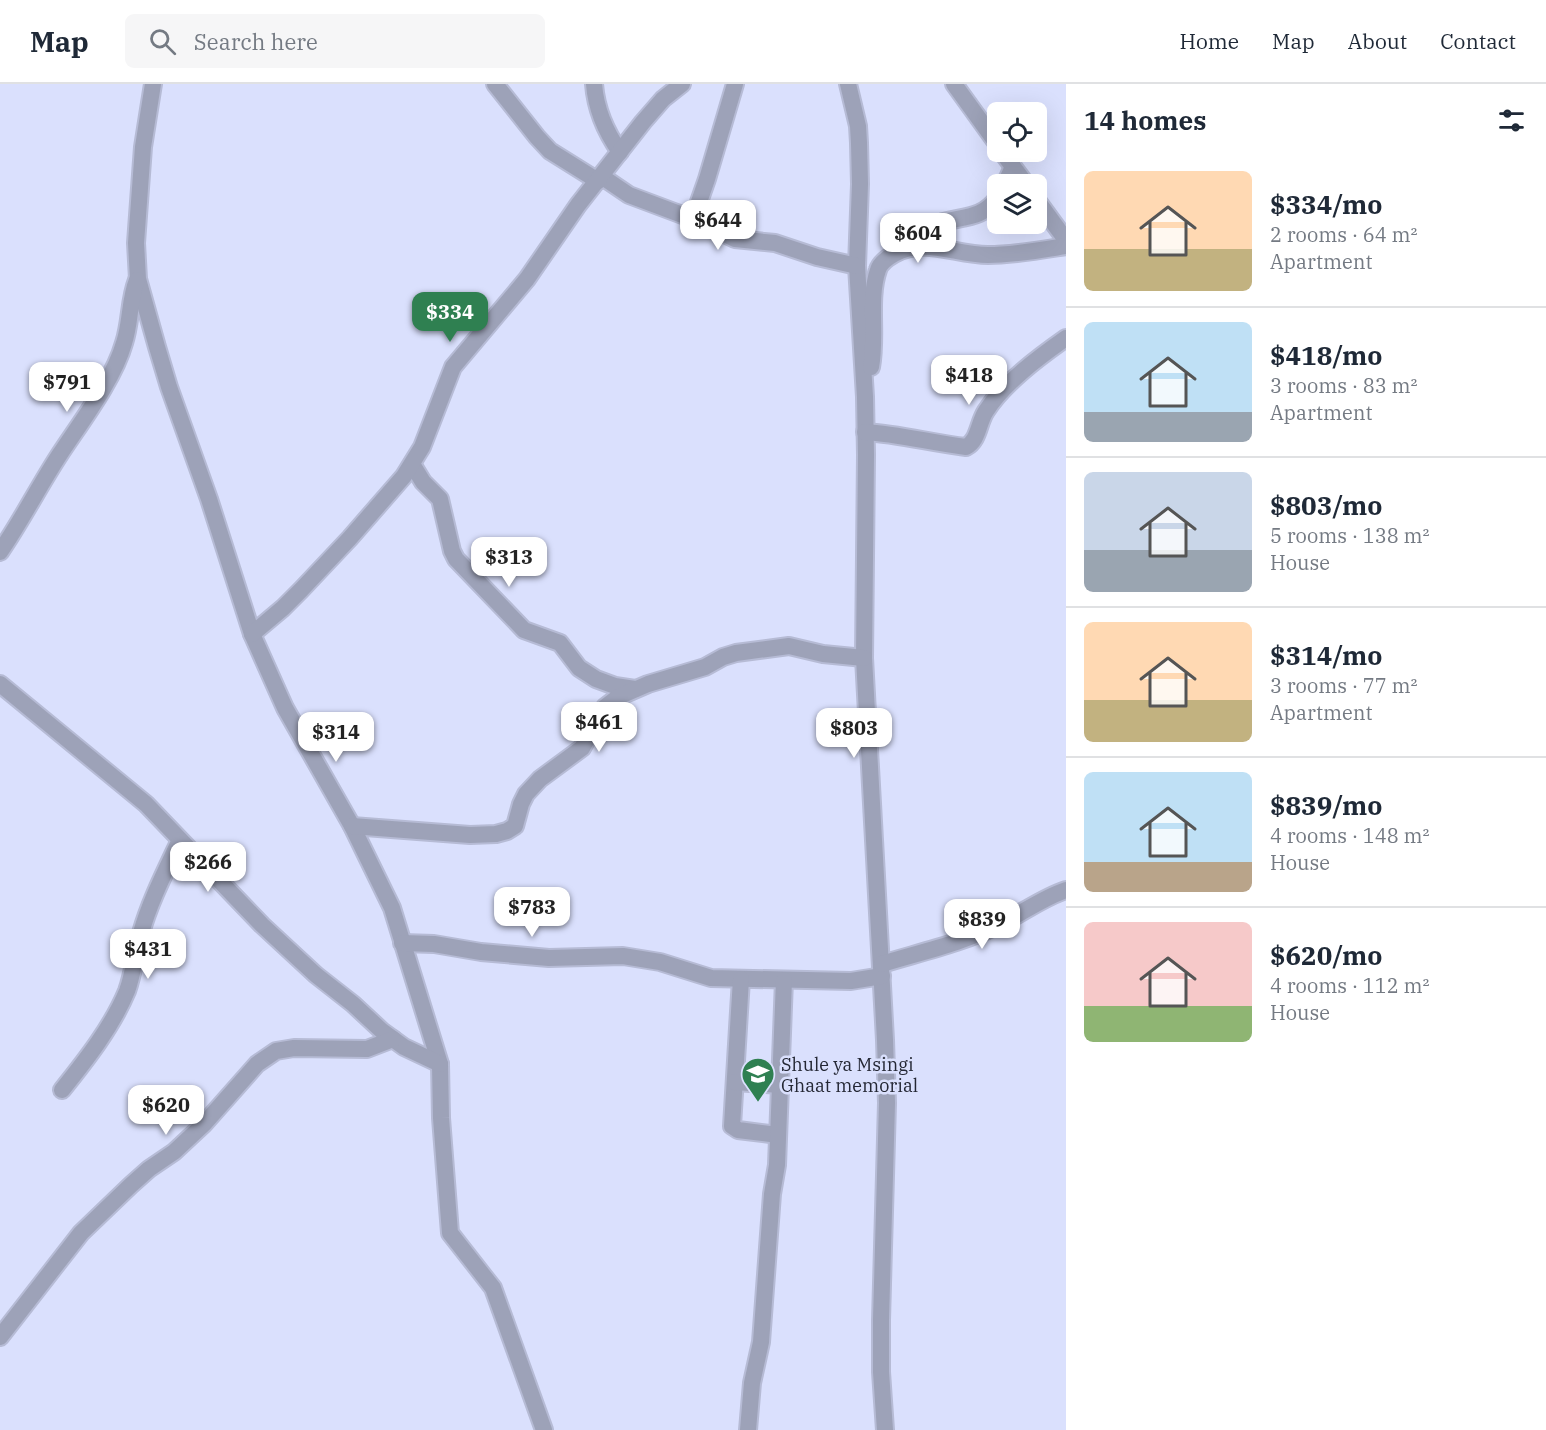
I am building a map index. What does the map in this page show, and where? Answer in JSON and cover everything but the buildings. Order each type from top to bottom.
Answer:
[{"type":"street","points":[[153,84],[143,147],[136,243],[138,279],[169,387],[209,499],[252,634],[285,708],[352,826],[392,908],[440,1064],[441,1118],[450,1233],[493,1287],[544,1430]]},
{"type":"street","points":[[495,84],[550,151],[628,195],[693,219],[735,239],[775,243],[817,257],[857,266]]},
{"type":"street","points":[[594,84],[595,100],[601,118],[620,152]]},
{"type":"street","points":[[252,634],[283,608],[350,538],[404,476],[423,447],[453,367],[527,279],[578,205],[620,152],[663,99],[682,84]]},
{"type":"street","points":[[693,219],[735,84]]},
{"type":"street","points":[[848,84],[858,126],[859,143],[857,266],[865,397],[864,658],[882,970],[887,1103],[881,1320],[881,1372],[885,1430]]},
{"type":"street","points":[[954,84],[987,130]]},
{"type":"street","points":[[1010,162],[1019,174]]},
{"type":"street","points":[[1009,174],[1013,166]]},
{"type":"street","points":[[913,247],[927,228],[969,217],[987,207]]},
{"type":"street","points":[[1047,214],[1066,240]]},
{"type":"street","points":[[865,397],[875,329],[873,299],[878,269],[884,260],[913,247],[933,246],[989,255],[1066,246]]},
{"type":"street","points":[[0,552],[113,368],[124,343],[138,279]]},
{"type":"street","points":[[865,432],[903,435],[941,445],[966,447],[975,440],[985,412],[995,399],[1040,356],[1066,338]]},
{"type":"street","points":[[412,464],[423,483],[440,499],[452,551],[456,559],[514,620],[532,634],[552,638],[560,643],[579,668],[596,679],[615,686],[636,689]]},
{"type":"street","points":[[352,826],[470,834],[496,834],[507,831],[515,826],[521,804],[540,779],[582,748],[607,704],[636,689],[705,667],[736,653],[789,646],[823,654],[864,658]]},
{"type":"street","points":[[0,684],[146,804],[207,865],[262,925],[316,975],[404,1047],[440,1064]]},
{"type":"street","points":[[62,1090],[79,1070],[115,1016],[134,969],[140,935],[152,899],[180,840]]},
{"type":"street","points":[[402,943],[434,944],[481,952],[549,958],[623,956],[660,962],[711,978],[851,981],[1000,925],[1040,901],[1066,890]]},
{"type":"street","points":[[741,979],[733,1128],[778,1135]]},
{"type":"street","points":[[748,1430],[752,1383],[762,1328],[772,1194],[777,1165],[784,980]]},
{"type":"street","points":[[0,1337],[87,1227],[140,1177],[174,1152],[204,1124],[257,1064],[267,1056],[276,1051],[294,1048],[367,1049],[378,1047],[393,1039]]},
{"type":"street","points":[[735,1082],[780,1085]]},
{"type":"place","name":"Shule ya Msingi Ghaat memorial","points":[[758,1103]]}]
